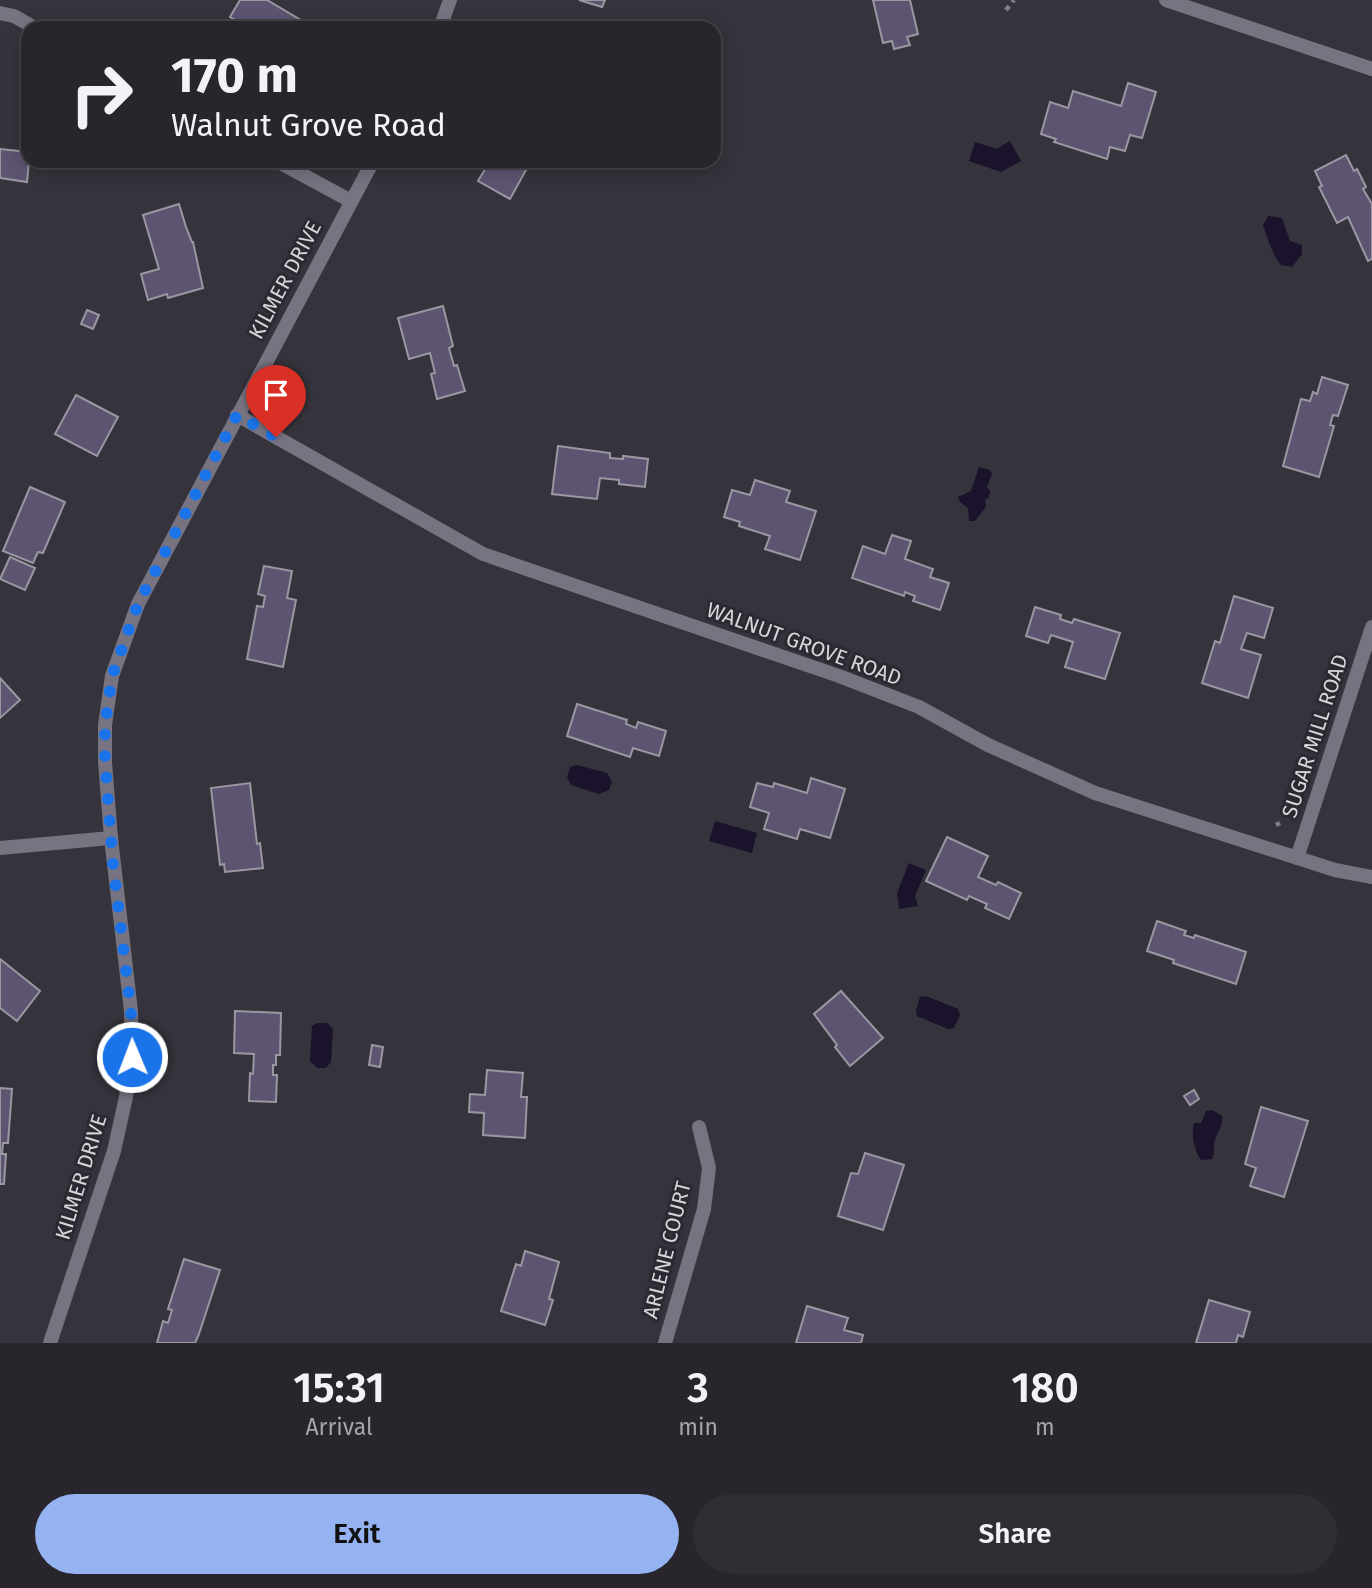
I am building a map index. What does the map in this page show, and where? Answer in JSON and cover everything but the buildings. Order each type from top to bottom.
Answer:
[{"type":"street","points":[[442,21],[450,0]]},
{"type":"street","points":[[1167,0],[1372,69]]},
{"type":"street","points":[[0,13],[22,21]]},
{"type":"street","points":[[290,168],[351,201]]},
{"type":"street","name":"KILMER DRIVE","points":[[50,1343],[114,1151],[132,1057],[131,1011],[111,838],[105,750],[105,725],[112,676],[138,604],[369,168]]},
{"type":"street","name":"WALNUT GROVE ROAD","points":[[237,415],[483,554],[839,676],[919,707],[988,745],[1095,793],[1335,870],[1372,877]]},
{"type":"street","name":"SUGAR MILL ROAD","points":[[1297,858],[1372,627]]},
{"type":"street","points":[[0,848],[111,838]]},
{"type":"street","name":"ARLENE COURT","points":[[665,1343],[704,1209],[709,1168],[699,1127]]},
{"type":"path","points":[[1006,10],[1014,0]]},
{"type":"path","points":[[274,410],[277,403]]},
{"type":"shaded area","points":[[1010,141],[1021,161],[1001,172],[969,161],[975,142],[997,149]]},
{"type":"shaded area","points":[[1268,216],[1282,218],[1290,241],[1302,245],[1302,254],[1292,267],[1281,265],[1273,251],[1263,225]]},
{"type":"shaded area","points":[[979,467],[990,470],[992,474],[987,487],[990,491],[989,497],[985,500],[986,507],[975,521],[969,521],[968,508],[958,497],[971,491]]},
{"type":"shaded area","points":[[577,765],[607,773],[612,782],[609,790],[599,794],[571,785],[567,777],[570,767]]},
{"type":"shaded area","points":[[715,821],[757,833],[752,853],[709,841]]},
{"type":"shaded area","points":[[909,863],[926,870],[915,896],[918,906],[899,909],[897,893]]},
{"type":"shaded area","points":[[926,996],[958,1009],[960,1015],[954,1028],[948,1029],[917,1016],[920,997]]},
{"type":"shaded area","points":[[328,1023],[333,1029],[331,1062],[326,1068],[317,1068],[310,1061],[312,1026]]},
{"type":"shaded area","points":[[1212,1110],[1222,1116],[1222,1123],[1214,1143],[1212,1159],[1201,1160],[1194,1142],[1194,1123],[1201,1123],[1206,1111]]},
{"type":"route","points":[[132,1057],[131,1011],[113,864],[105,762],[105,725],[112,676],[138,604],[237,415],[276,437]]}]
